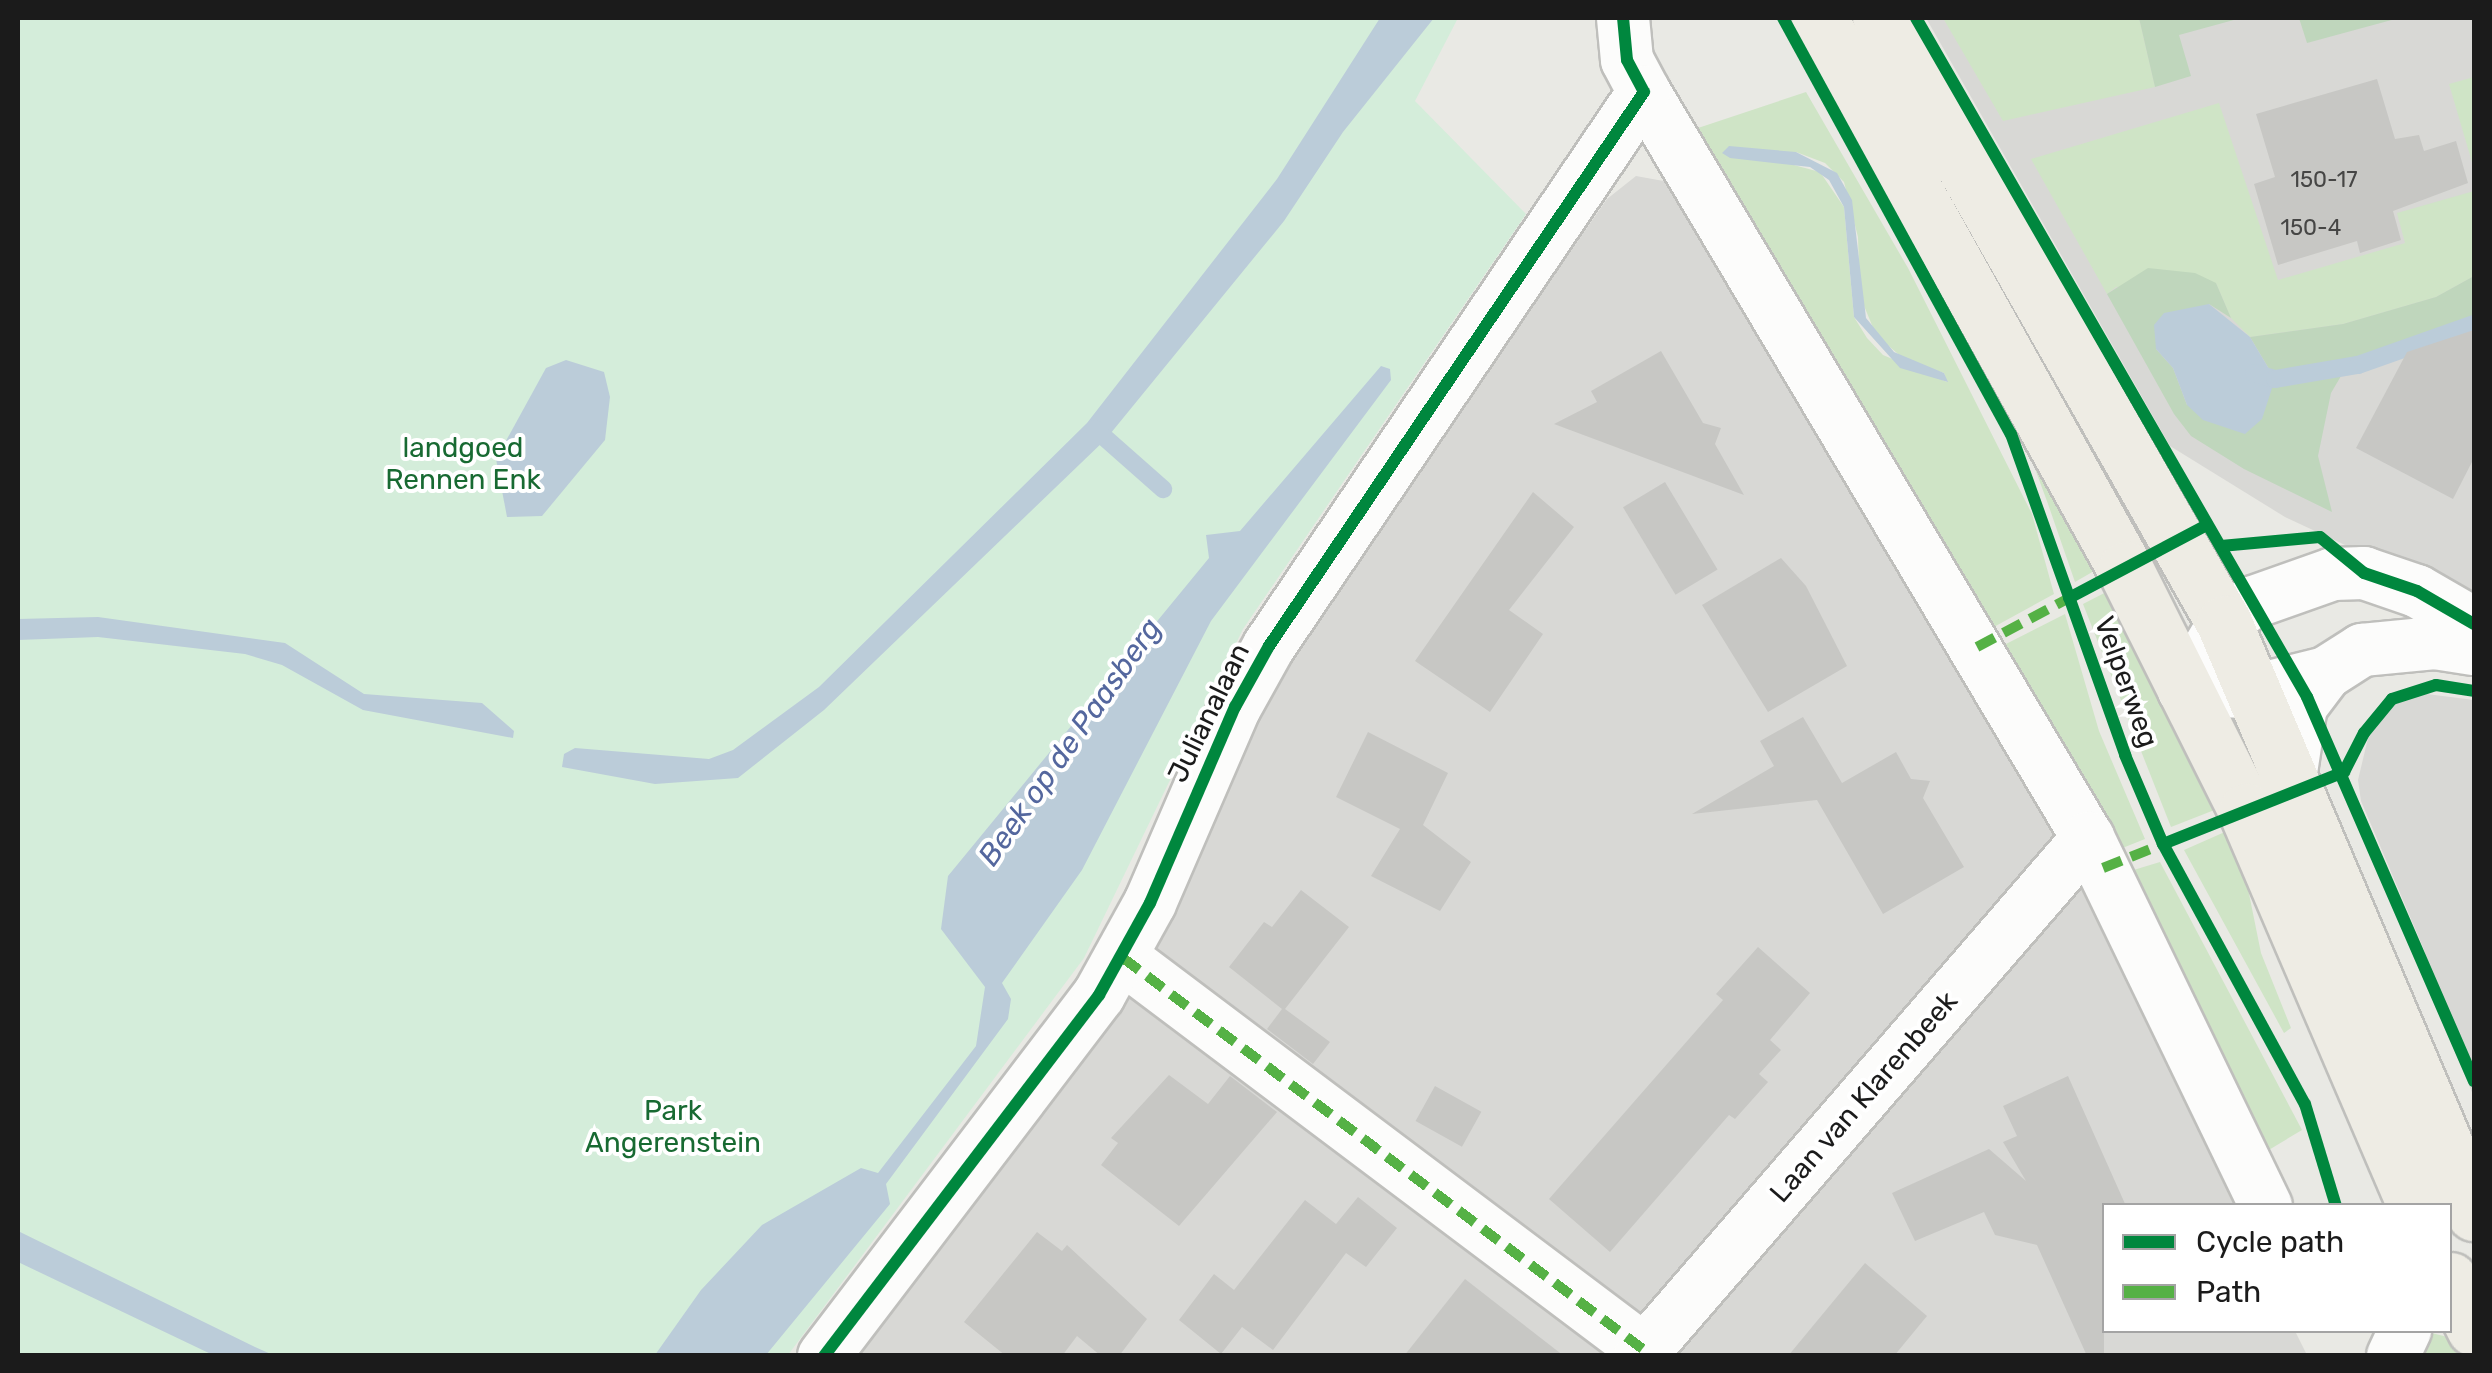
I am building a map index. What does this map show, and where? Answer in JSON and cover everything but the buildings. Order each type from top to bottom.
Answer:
[{"type":"main road","name":"Velperweg","points":[[1819,18],[2107,535],[2246,811],[2414,1203]]},
{"type":"main road","points":[[1880,18],[2224,622],[2288,786],[2474,1213]]},
{"type":"main road","points":[[2452,1284],[2474,1328]]},
{"type":"street","points":[[1622,18],[1627,60],[1644,92],[2088,838],[2265,1203]]},
{"type":"street","name":"Julianalaan","points":[[824,1356],[1028,1093],[1122,958],[1234,707],[1269,646],[1644,92]]},
{"type":"street","points":[[2326,674],[2249,692],[2184,690],[2224,622],[2251,603],[2315,579],[2364,573],[2418,591],[2474,624]]},
{"type":"street","points":[[2288,786],[2301,706],[2326,674],[2362,650],[2435,643],[2474,650]]},
{"type":"street","name":"Laan van Klarenbeek","points":[[1642,1353],[2088,838]]},
{"type":"street","points":[[1122,958],[1642,1353]]},
{"type":"shaded area","points":[[1926,18],[2474,18],[2474,605],[2285,517],[2170,446]]},
{"type":"shaded area","points":[[1636,176],[1669,182],[2047,807],[2237,1203],[2102,1203],[2102,1333],[2296,1333],[2307,1355],[859,1356],[1137,985],[1260,715],[1312,622],[1607,199]]},
{"type":"shaded area","points":[[2419,693],[2474,700],[2474,1097],[2420,969],[2425,952],[2361,801],[2358,780],[2369,734],[2394,705]]},
{"type":"green space","name":"landgoed Rennen Enk","points":[[18,18],[1458,18],[1415,101],[1526,214],[1243,629],[1084,958],[788,1355],[18,1355]]},
{"type":"green space","points":[[1943,18],[2139,18],[2155,87],[2003,121]]},
{"type":"green space","points":[[2139,18],[2241,18],[2179,35],[2191,76],[2155,87]]},
{"type":"green space","points":[[2299,18],[2399,18],[2307,43]]},
{"type":"green space","points":[[2474,77],[2474,169],[2449,84]]},
{"type":"green space","points":[[1806,92],[1908,268],[2032,514],[2054,594],[1992,628],[1692,130]],"holes":[[[1796,152],[1825,163],[1844,182],[1858,237],[1860,296],[1876,335],[1905,360],[1944,373],[1947,382],[1883,355],[1854,317],[1844,207],[1820,172],[1790,164]]]},
{"type":"green space","points":[[2219,103],[2278,280],[2405,243],[2397,213],[2474,191],[2474,276],[2436,297],[2343,324],[2250,337],[2231,318],[2216,283],[2116,287],[2107,294],[2031,159]]},
{"type":"green space","points":[[2148,268],[2195,273],[2216,283],[2231,318],[2209,304],[2156,349],[2173,368],[2187,405],[2275,379],[2250,337],[2343,324],[2436,297],[2474,276],[2474,323],[2344,371],[2331,393],[2318,456],[2332,512],[2244,469],[2191,436],[2174,414],[2107,294]]},
{"type":"green space","points":[[2020,428],[2101,567],[2075,582],[2048,504]]},
{"type":"green space","points":[[2116,587],[2217,809],[2171,827],[2083,604]]},
{"type":"green space","points":[[2065,614],[2099,731],[2145,839],[2115,851],[2002,646]]},
{"type":"green space","points":[[2227,831],[2244,869],[2261,953],[2291,1028],[2284,1033],[2184,850]]},
{"type":"green space","points":[[2160,862],[2302,1130],[2267,1151],[2127,872]]},
{"type":"green space","points":[[2418,1333],[2456,1339],[2467,1355],[2409,1356]]},
{"type":"water","points":[[1380,18],[1434,18],[1343,132],[1284,221],[1106,439],[824,710],[738,778],[655,784],[562,767],[564,754],[575,748],[709,759],[733,750],[819,687],[1087,423],[1277,179]]},
{"type":"water","points":[[1729,146],[1796,152],[1837,173],[1852,200],[1866,318],[1894,352],[1944,373],[1948,382],[1900,368],[1854,317],[1844,207],[1829,180],[1810,167],[1730,158],[1722,153]]},
{"type":"water","points":[[2209,304],[2250,337],[2275,379],[2262,419],[2245,434],[2203,420],[2187,405],[2173,368],[2156,349],[2154,325],[2164,313]]},
{"type":"water","points":[[566,360],[604,372],[610,397],[605,440],[542,516],[507,517],[496,459],[546,368]]},
{"type":"water","points":[[1381,366],[1390,369],[1391,380],[1211,621],[1082,870],[1002,983],[1011,999],[1008,1019],[886,1184],[890,1204],[766,1355],[655,1355],[701,1290],[762,1225],[861,1168],[878,1173],[976,1046],[985,987],[941,929],[948,876],[1209,558],[1206,535],[1240,531]]},
{"type":"water","points":[[98,617],[285,643],[364,694],[482,703],[514,731],[513,738],[363,710],[282,665],[245,654],[98,637],[18,640],[18,619]]},
{"type":"water","points":[[18,1231],[273,1355],[213,1355],[18,1262]]},
{"type":"waterway","name":"Beek op de Paasberg","points":[[2254,373],[2275,379],[2358,365],[2474,324]]},
{"type":"waterway","points":[[1095,429],[1163,489]]},
{"type":"marked path","points":[[1977,647],[2069,598]]},
{"type":"marked path","points":[[2103,868],[2163,844]]},
{"type":"marked path","points":[[1123,958],[1644,1350]]},
{"type":"cycle path","points":[[824,1356],[1099,995],[1150,903],[1235,707],[1269,646],[1644,92],[1627,60],[1623,18]]},
{"type":"cycle path","points":[[1783,18],[2011,434],[2125,755],[2163,844],[2305,1104],[2335,1203]]},
{"type":"cycle path","points":[[1916,18],[2307,697],[2474,1081]]},
{"type":"cycle path","points":[[2069,598],[2207,525]]},
{"type":"cycle path","points":[[2221,546],[2320,537],[2364,573],[2417,591],[2474,624]]},
{"type":"cycle path","points":[[2344,772],[2364,733],[2392,699],[2436,685],[2474,691]]},
{"type":"cycle path","points":[[2163,844],[2344,772]]},
{"type":"park label","name":"Park Angerenstein","points":[[673,1127]]}]
